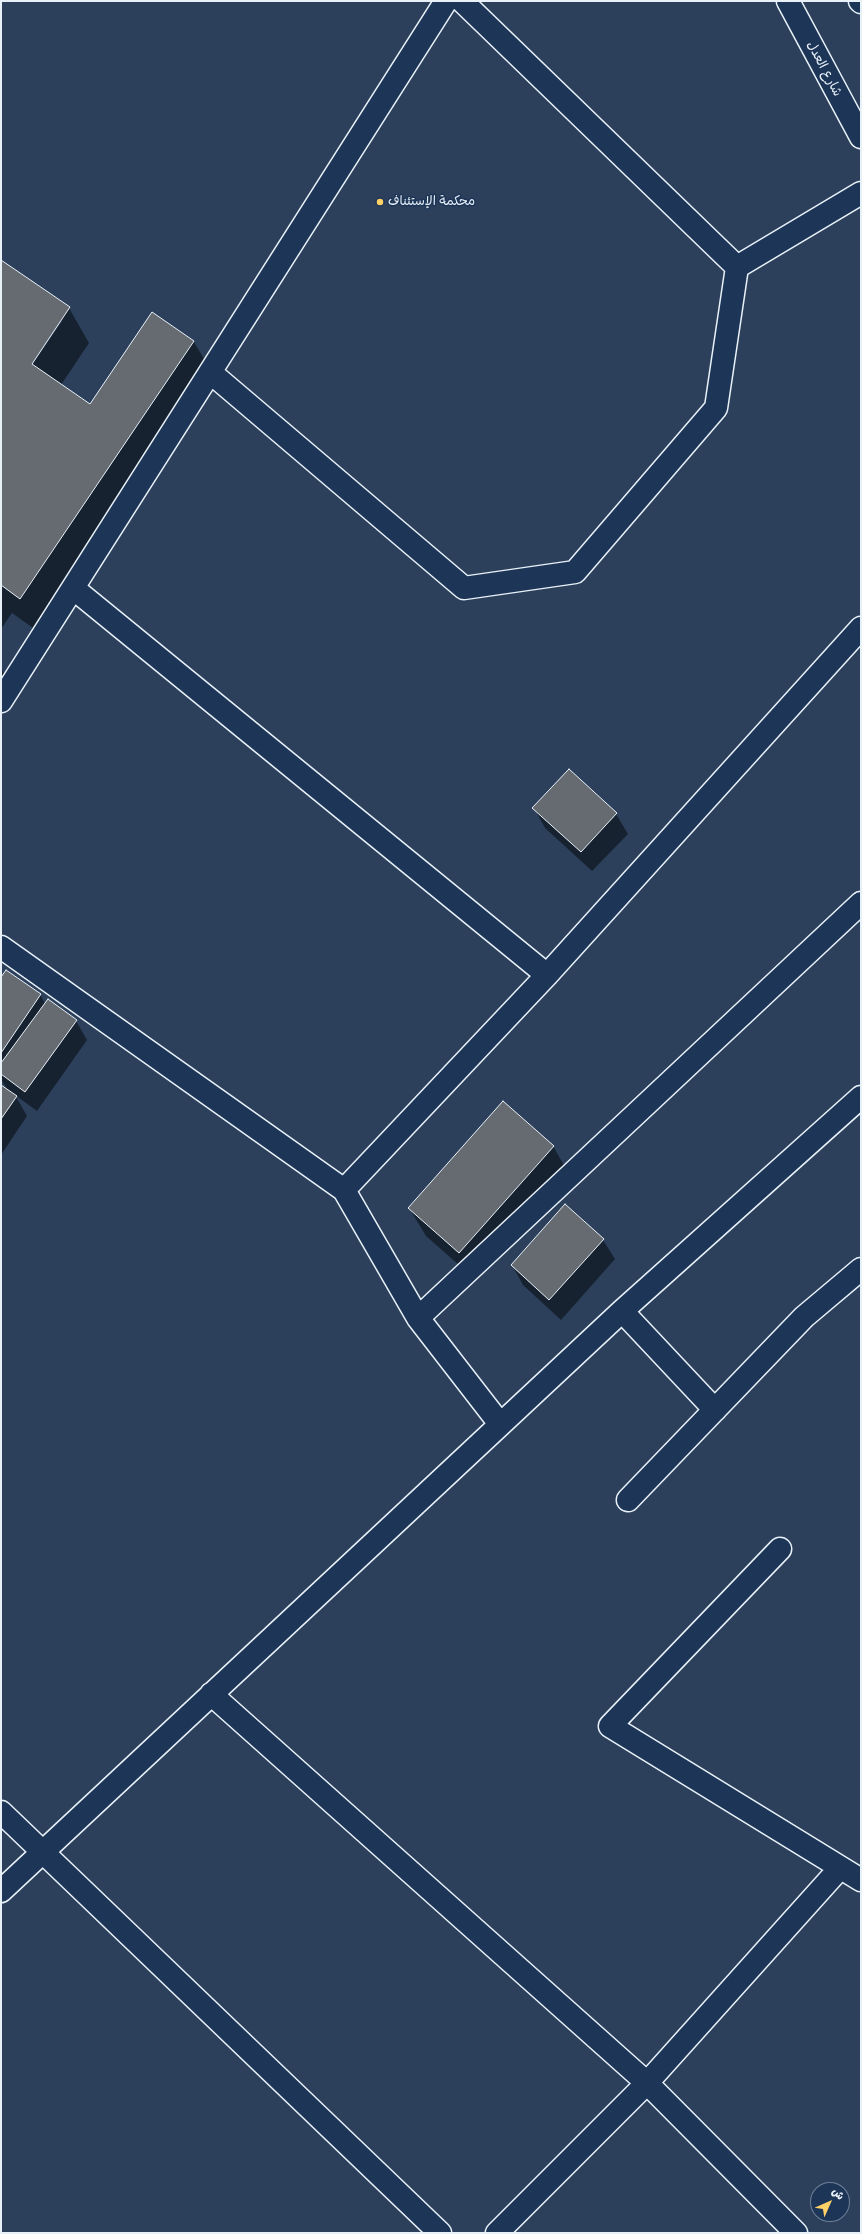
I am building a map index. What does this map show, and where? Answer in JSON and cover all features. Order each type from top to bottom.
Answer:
[{"type":"street","points":[[1,702],[446,1]]},
{"type":"street","points":[[462,1],[737,267]]},
{"type":"street","name":"شارع العدل","points":[[788,1],[861,137]]},
{"type":"street","points":[[737,267],[861,193]]},
{"type":"street","points":[[210,372],[464,588],[575,572],[716,408],[737,267]]},
{"type":"street","points":[[73,588],[547,975]]},
{"type":"street","points":[[344,1190],[547,975],[861,628]]},
{"type":"street","points":[[418,1318],[861,903]]},
{"type":"street","points":[[1,947],[344,1190],[418,1318],[500,1424]]},
{"type":"street","points":[[1,1891],[622,1311],[861,1097]]},
{"type":"street","points":[[628,1500],[804,1317],[861,1270]]},
{"type":"street","points":[[622,1311],[715,1410]]},
{"type":"street","points":[[780,1549],[610,1726],[861,1880]]},
{"type":"street","points":[[211,1694],[647,2083],[796,2233]]},
{"type":"street","points":[[1,1812],[440,2233]]},
{"type":"street","points":[[497,2233],[647,2083],[840,1868]]},
{"type":"building","points":[[1,260],[70,307],[32,364],[90,404],[152,312],[194,341],[20,599],[1,585]]},
{"type":"building","points":[[569,769],[617,813],[581,852],[532,808]]},
{"type":"building","points":[[6,970],[41,994],[1,1053],[1,977]]},
{"type":"building","points":[[48,999],[77,1020],[25,1092],[1,1074],[1,1063]]},
{"type":"building","points":[[1,1085],[17,1096],[1,1119]]},
{"type":"building","points":[[503,1101],[554,1146],[459,1253],[408,1208]]},
{"type":"building","points":[[565,1204],[604,1239],[549,1300],[511,1265]]},
{"type":"place","name":"محكمة الإستئناف","points":[[380,202]]}]
